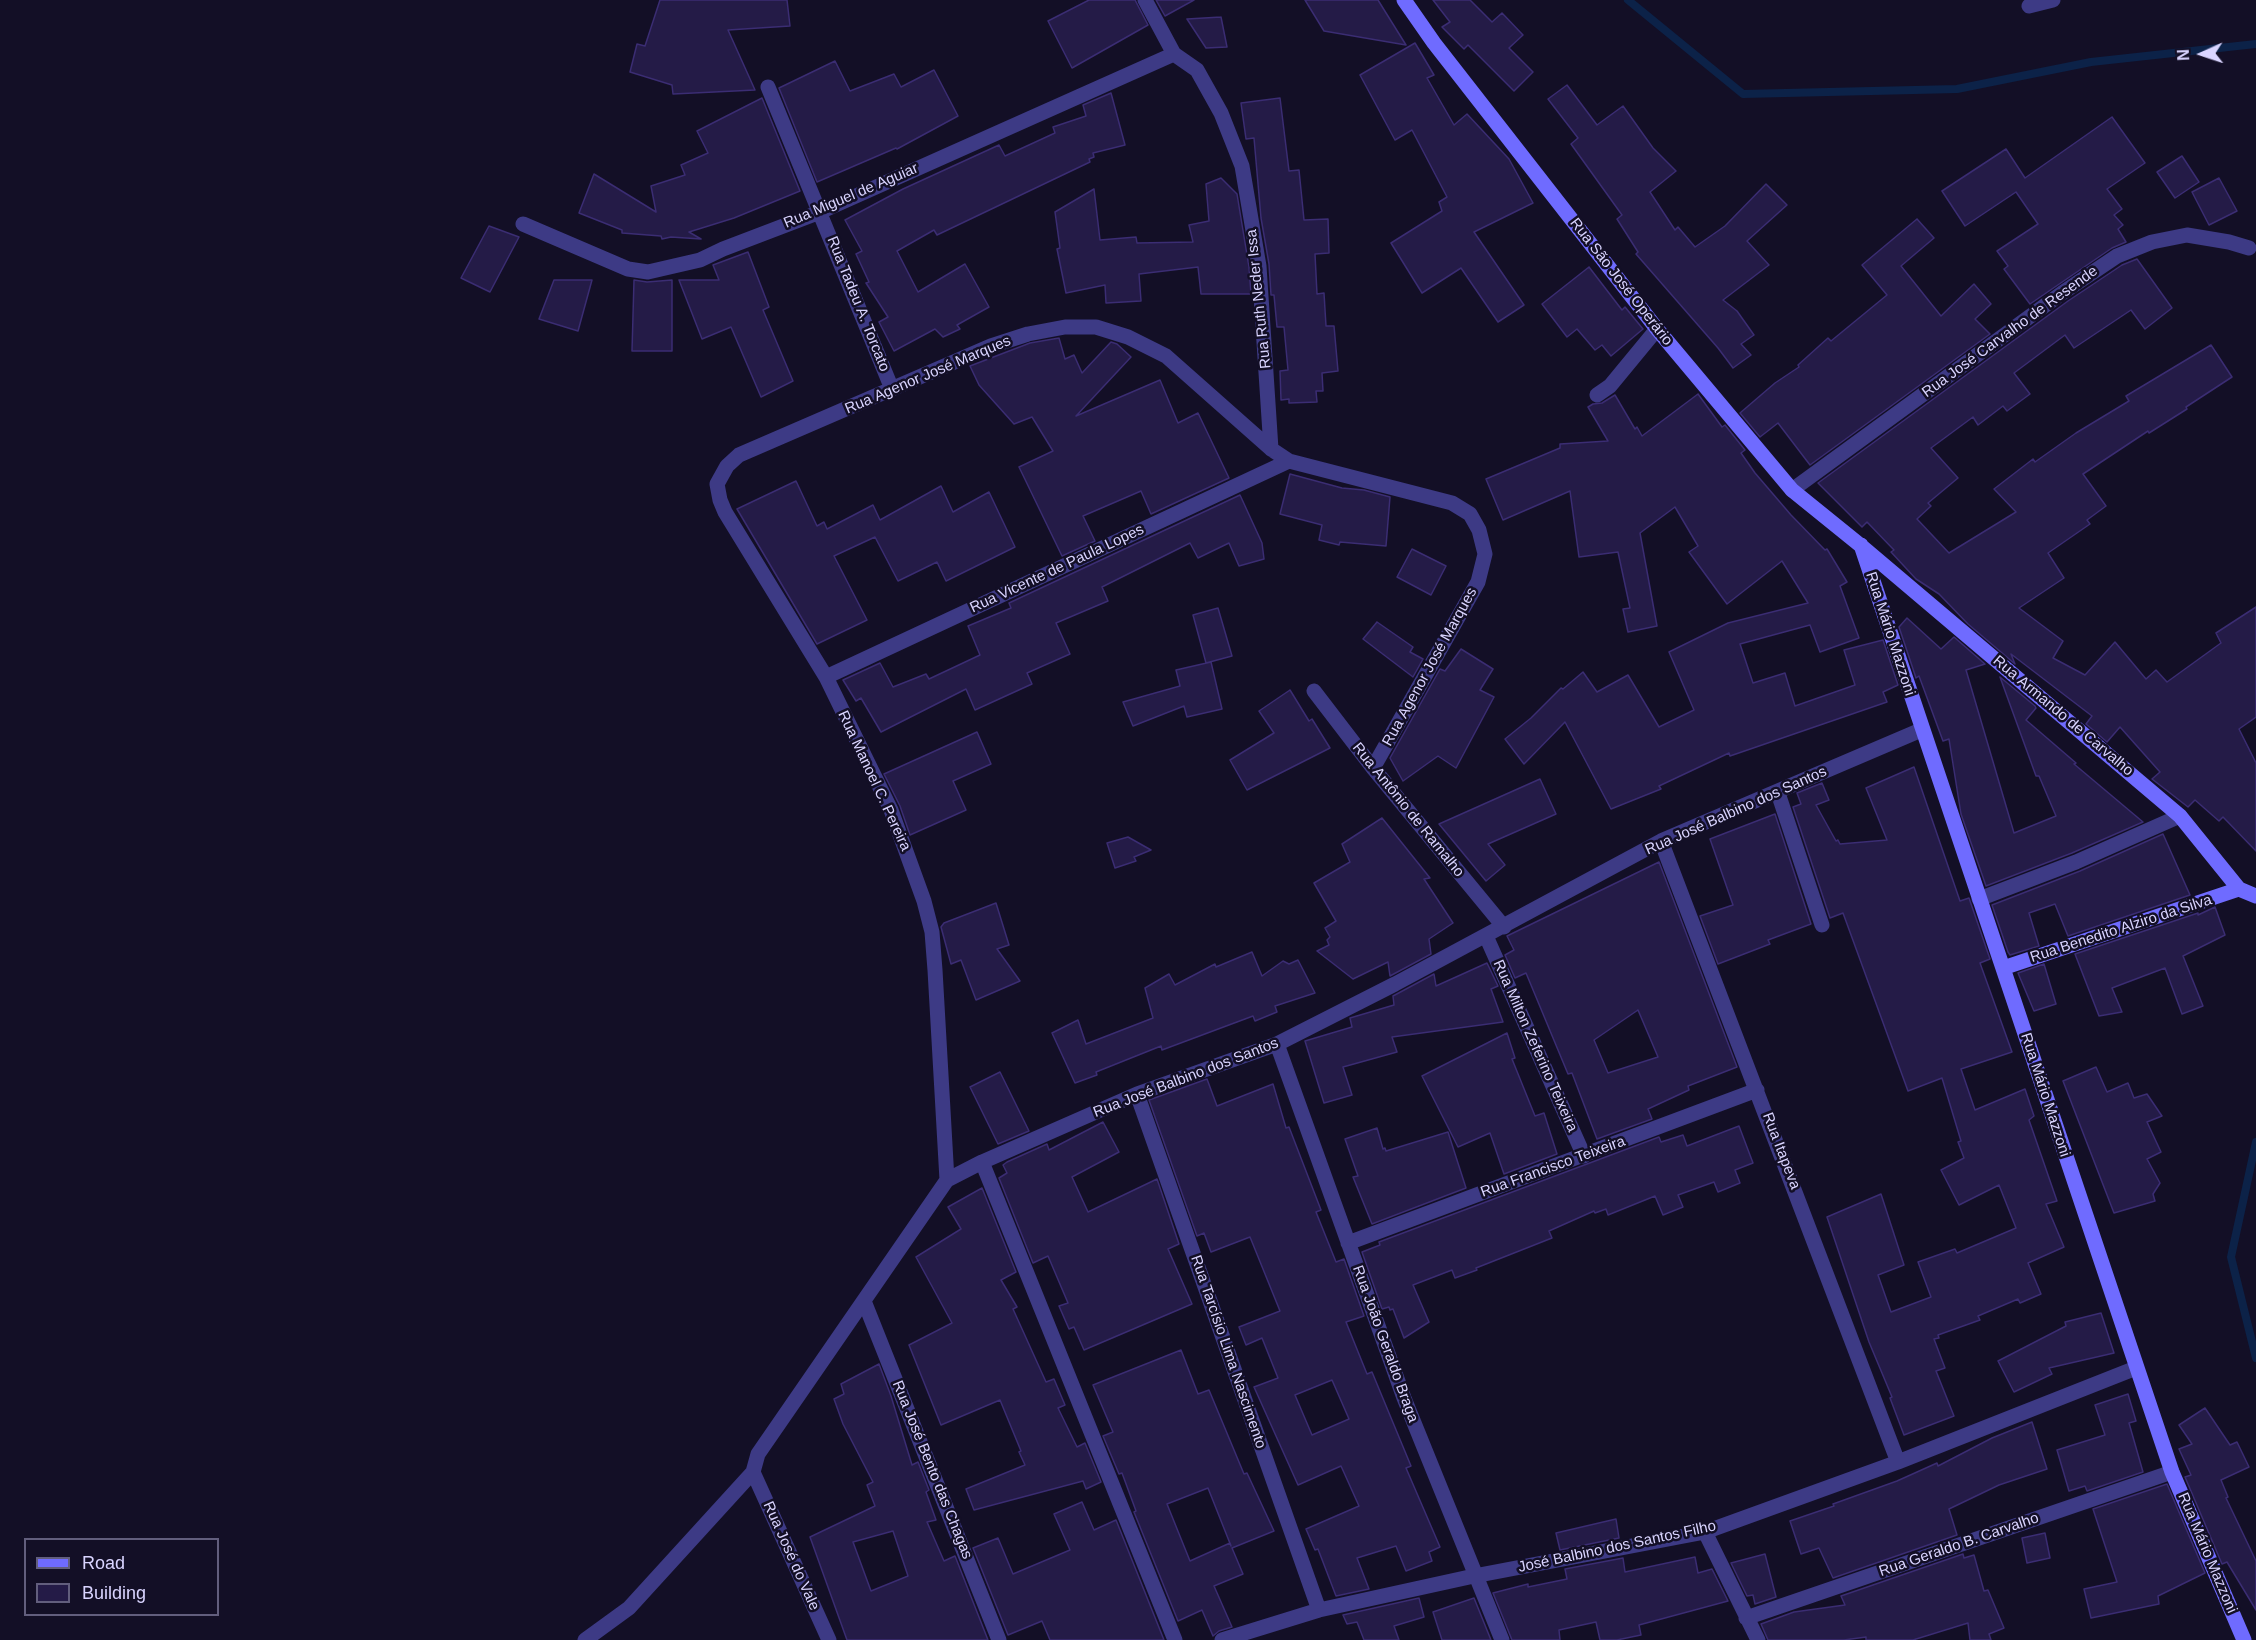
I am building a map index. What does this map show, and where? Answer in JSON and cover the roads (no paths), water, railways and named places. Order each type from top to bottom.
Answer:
[{"type":"street","name":"Rua Ruth Neder Issa","points":[[1144,0],[1174,54],[1197,70],[1221,113],[1242,166],[1259,266],[1271,449]]},
{"type":"street","name":"Rua São José Operário","points":[[1404,0],[1434,44],[1657,329],[1792,490],[1860,544]]},
{"type":"street","points":[[2029,6],[2053,0]]},
{"type":"street","name":"Rua Miguel de Aguiar","points":[[523,224],[628,269],[648,272],[700,260],[820,212],[1174,54]]},
{"type":"street","name":"Rua Tadeu A. Torcato","points":[[768,87],[892,389]]},
{"type":"street","name":"Rua José Carvalho de Resende","points":[[1792,490],[2062,293],[2117,256],[2152,242],[2187,236],[2209,237],[2249,248]]},
{"type":"street","name":"Rua Agenor José Marques","points":[[717,484],[727,466],[739,455],[991,346],[1028,334],[1065,327],[1096,327],[1128,337],[1166,356],[1271,449],[1289,461],[1452,503],[1470,514],[1479,530],[1485,554],[1478,582],[1373,768]]},
{"type":"street","points":[[1598,395],[1610,386],[1657,329]]},
{"type":"street","name":"Rua Vicente de Paula Lopes","points":[[826,677],[1289,461]]},
{"type":"street","name":"Rua Manoel C. Pereira","points":[[717,484],[725,512],[826,677],[891,810],[918,880],[932,932],[947,1180]]},
{"type":"street","name":"Rua Mário Mazzoni","points":[[1860,544],[2172,1472],[2244,1640]]},
{"type":"street","name":"Rua Armando de Carvalho","points":[[1860,544],[2180,816],[2239,889],[2256,896]]},
{"type":"street","name":"Rua Antônio de Ramalho","points":[[1314,691],[1373,768],[1504,927]]},
{"type":"street","name":"Rua José Balbino dos Santos","points":[[585,1640],[629,1608],[753,1472],[758,1454],[947,1180],[982,1162],[1137,1094],[1277,1044],[1504,927],[1661,841],[1921,730]]},
{"type":"street","points":[[1778,793],[1822,925]]},
{"type":"street","points":[[1979,899],[2076,862],[2180,816]]},
{"type":"street","name":"Rua Itapeva","points":[[1661,841],[1898,1462]]},
{"type":"street","name":"Rua Benedito Alziro da Silva","points":[[2003,968],[2239,889]]},
{"type":"street","name":"Rua Milton Zeferino Teixeira","points":[[1486,936],[1584,1156]]},
{"type":"street","name":"Rua João Geraldo Braga","points":[[1277,1044],[1404,1398],[1474,1576],[1502,1640]]},
{"type":"street","name":"Rua Francisco Teixeira","points":[[1348,1243],[1757,1090]]},
{"type":"street","name":"Rua Tarcísio Lima Nascimento","points":[[1137,1094],[1319,1610]]},
{"type":"street","points":[[982,1162],[1175,1640]]},
{"type":"street","name":"Rua José Bento das Chagas","points":[[864,1301],[999,1640]]},
{"type":"street","name":"José Balbino dos Santos Filho","points":[[1222,1640],[1261,1634],[1319,1610],[1474,1576],[1706,1532],[1898,1462],[2136,1368]]},
{"type":"street","name":"Rua José do Vale","points":[[753,1472],[829,1640]]},
{"type":"street","name":"Rua Geraldo B. Carvalho","points":[[1746,1618],[2172,1472]]},
{"type":"street","points":[[1706,1532],[1758,1640]]},
{"type":"waterway","points":[[1628,0],[1743,94],[1957,89],[2091,62],[2256,44]]},
{"type":"waterway","points":[[2256,1142],[2231,1257],[2256,1358]]}]
